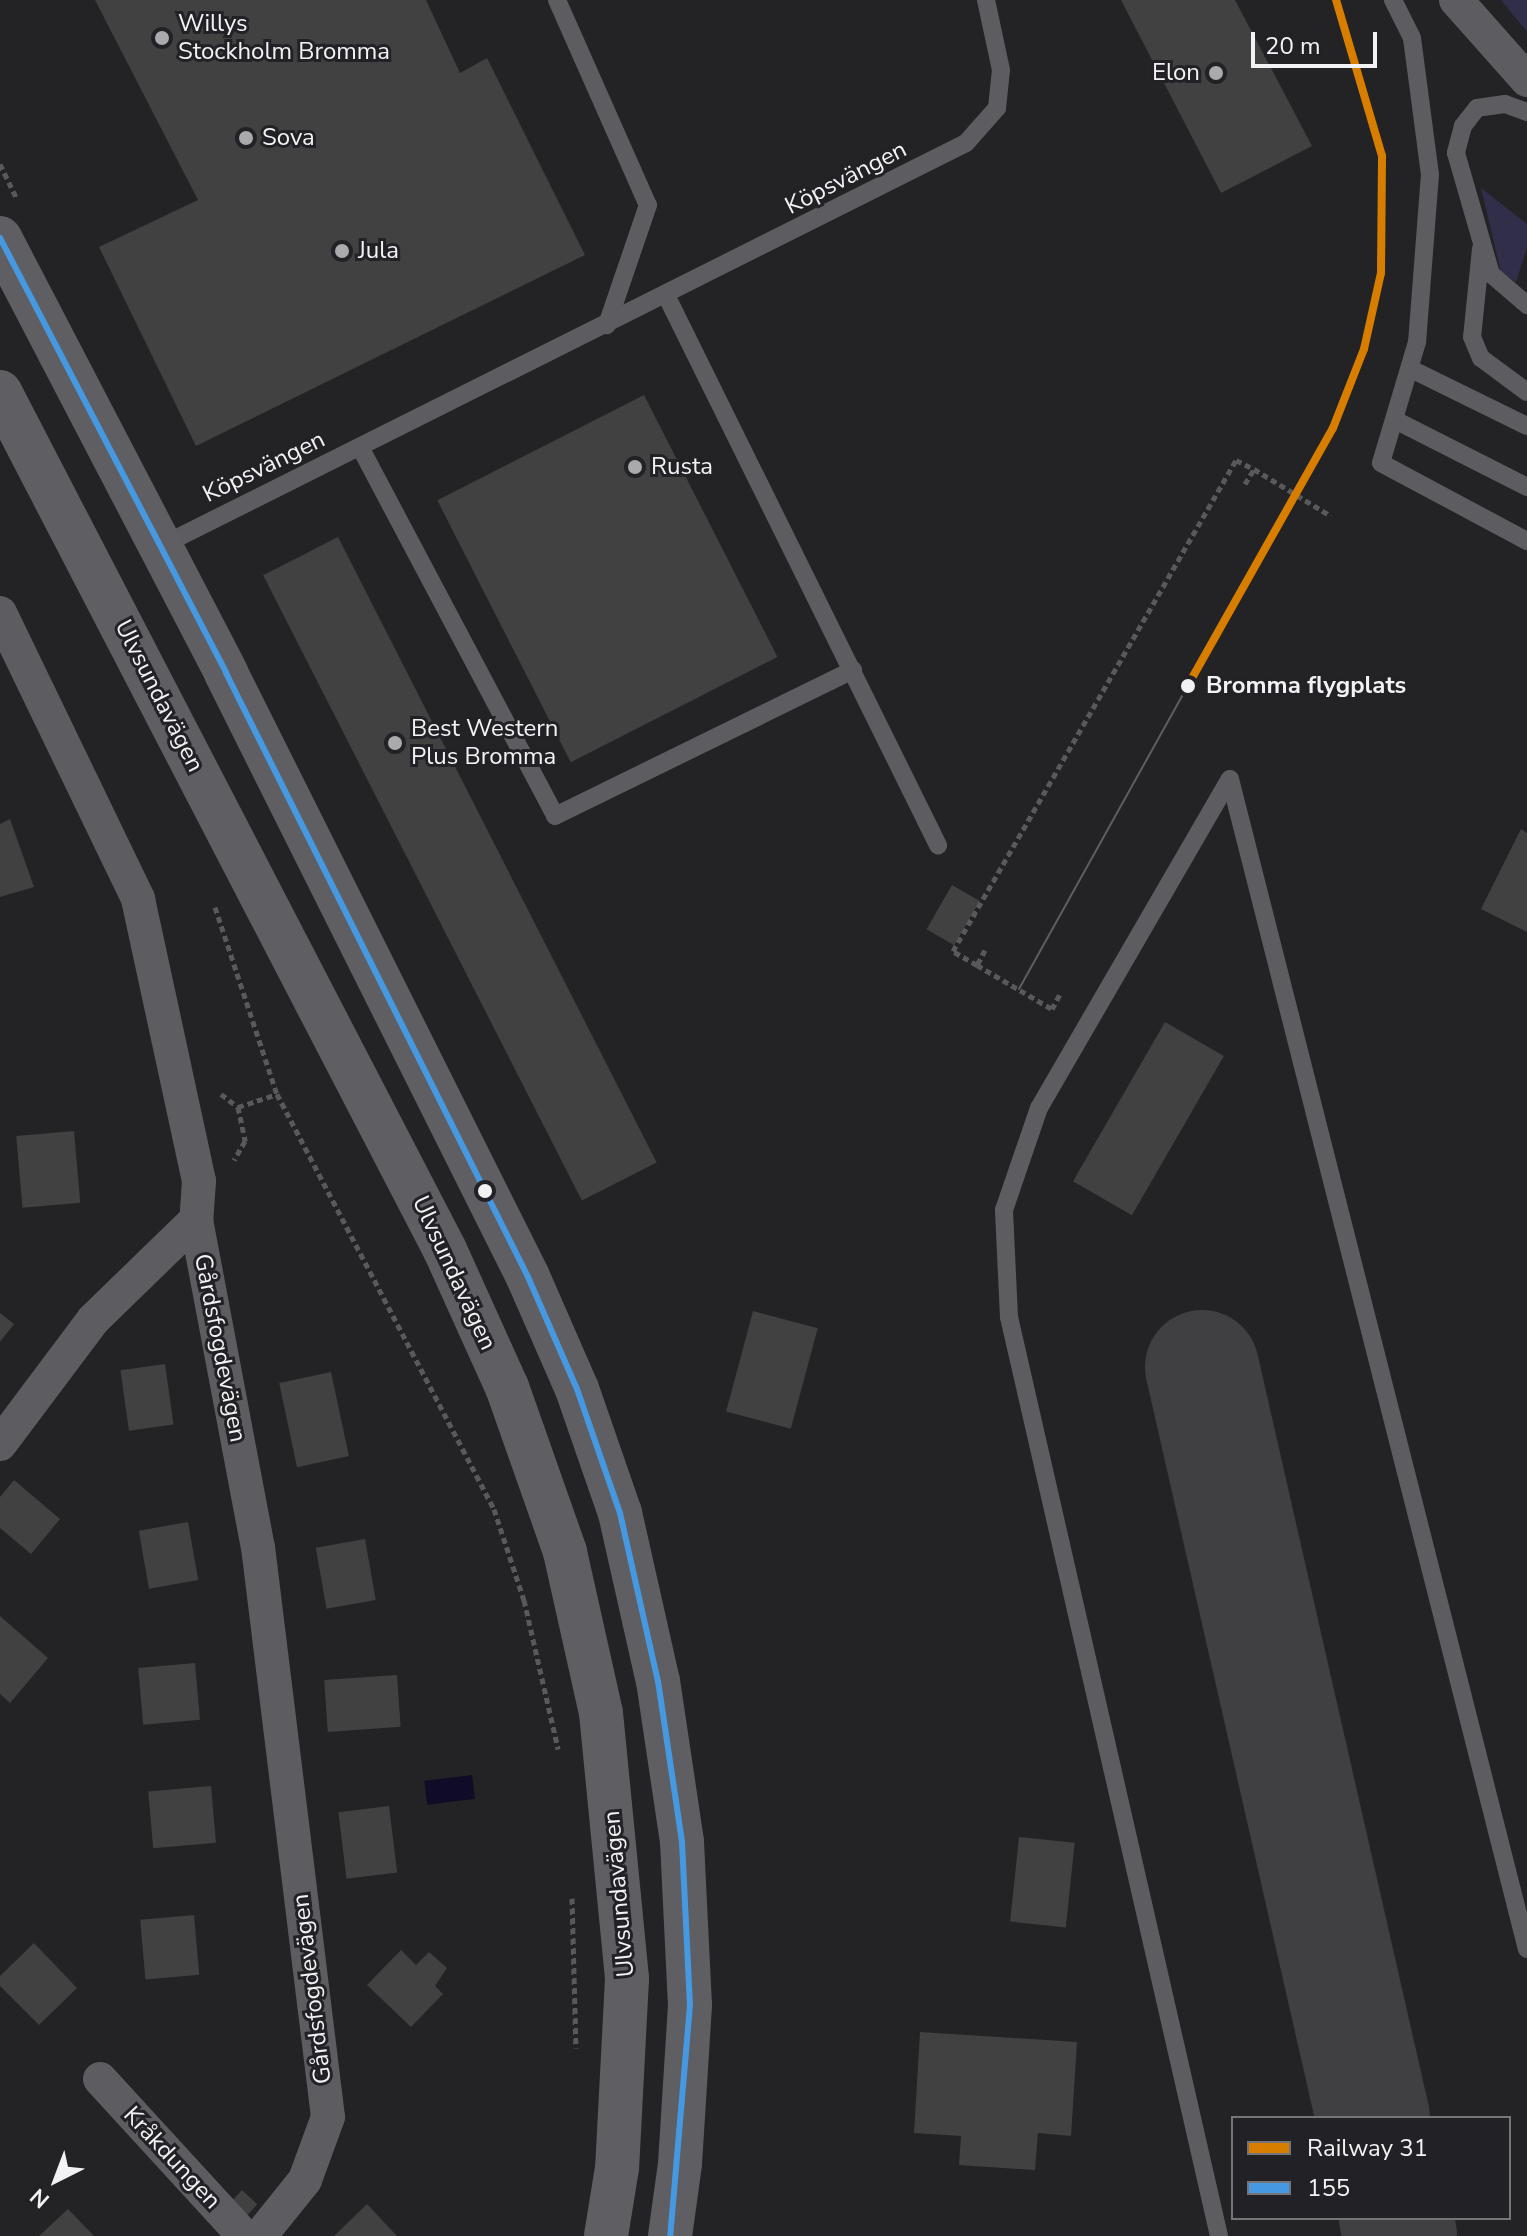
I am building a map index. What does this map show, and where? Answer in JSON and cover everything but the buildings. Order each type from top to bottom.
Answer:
[{"type":"main road","points":[[0,238],[528,1277],[577,1389],[620,1513],[658,1681],[682,1842],[690,2005],[680,2164],[670,2236]]},
{"type":"main road","name":"Ulvsundavägen","points":[[0,392],[445,1250],[507,1387],[565,1552],[601,1713],[627,1979],[617,2168],[606,2236]]},
{"type":"main road","points":[[98,578],[159,547]]},
{"type":"street","points":[[1456,0],[1527,80]]},
{"type":"street","name":"Gårdsfogdevägen","points":[[0,613],[138,899],[199,1181],[196,1220],[258,1547],[328,2117],[305,2180],[260,2236]]},
{"type":"street","points":[[0,1444],[93,1320],[196,1220]]},
{"type":"street","name":"Kråkdungen","points":[[100,2079],[244,2236]]},
{"type":"lane","points":[[557,0],[648,205],[607,325]]},
{"type":"lane","name":"Köpsvängen","points":[[159,547],[966,143],[997,108],[1001,70],[986,0]]},
{"type":"lane","points":[[1393,0],[1412,38],[1430,174],[1411,369],[1382,456],[1388,470],[1527,541]]},
{"type":"lane","points":[[1527,112],[1505,104],[1477,108],[1463,126],[1456,153],[1491,274],[1527,305]]},
{"type":"lane","points":[[1482,243],[1472,337],[1481,358],[1527,392]]},
{"type":"lane","points":[[666,295],[938,845]]},
{"type":"lane","points":[[1411,369],[1527,426]]},
{"type":"lane","points":[[1395,420],[1527,487]]},
{"type":"lane","points":[[360,447],[555,816],[853,670]]},
{"type":"lane","points":[[1219,2236],[1009,1317],[1004,1210],[1039,1108],[1230,779],[1527,1949]]},
{"type":"path","points":[[1060,994],[1052,1009],[953,951],[1236,460],[1331,516]]},
{"type":"path","points":[[1245,484],[1254,469]]},
{"type":"path","points":[[212,899],[277,1094],[494,1509],[524,1600],[558,1752]]},
{"type":"path","points":[[977,965],[985,950]]},
{"type":"path","points":[[238,1107],[277,1094]]},
{"type":"path","points":[[572,1881],[577,2065]]},
{"type":"shaded area","points":[[1501,0],[1527,0],[1527,31],[1518,21]]},
{"type":"shaded area","points":[[1481,188],[1527,224],[1527,248],[1516,282],[1501,272]]},
{"type":"shaded area","points":[[472,1775],[475,1799],[427,1805],[424,1781]]},
{"type":"taxiway","points":[[1202,1367],[1373,2116]]},
{"type":"taxiway","points":[[1396,2220],[1400,2236]]},
{"type":"tram line","points":[[1019,989],[1187,687]]},
{"type":"rail line","name":"31","points":[[1187,687],[1333,428],[1364,349],[1381,273],[1382,156],[1336,0]]},
{"type":"transit line","name":"155","points":[[0,238],[226,673],[528,1277],[577,1389],[620,1513],[658,1681],[682,1842],[690,2005],[670,2236]]},
{"type":"place","name":"Willys Stockholm Bromma","points":[[162,38]]},
{"type":"place","name":"Elon","points":[[1216,73]]},
{"type":"place","name":"Sova","points":[[246,138]]},
{"type":"place","name":"Jula","points":[[342,251]]},
{"type":"place","name":"Rusta","points":[[635,467]]},
{"type":"place","name":"Bromma flygplats","points":[[1188,686]]},
{"type":"place","name":"Best Western Plus Bromma","points":[[395,743]]}]
